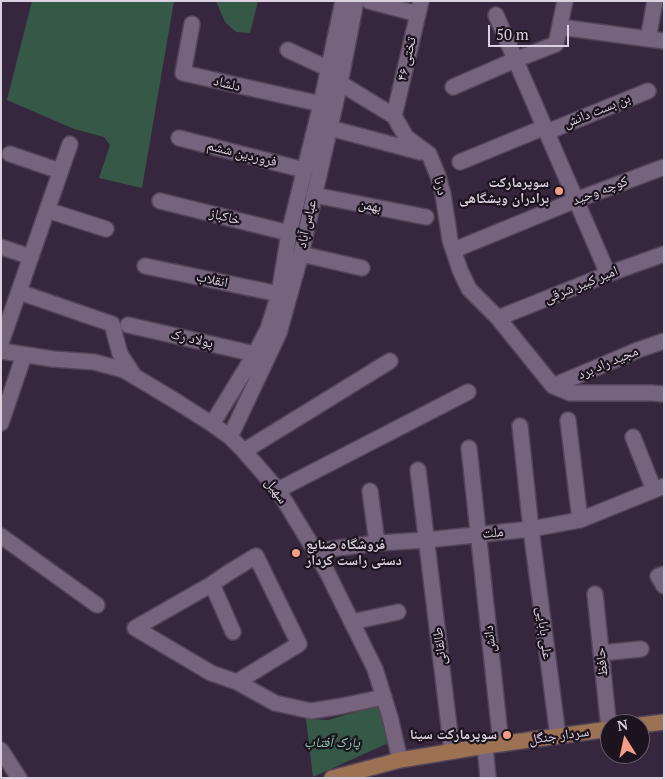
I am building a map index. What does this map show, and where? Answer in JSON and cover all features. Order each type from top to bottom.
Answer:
[{"type":"main road","points":[[650,724],[664,722]]},
{"type":"main road","name":"سردار جنگل","points":[[332,778],[400,760],[600,730]]},
{"type":"street","name":"عباس آباد","points":[[212,424],[268,329],[279,294],[289,233],[321,104],[343,1]]},
{"type":"street","name":"عباس آباد","points":[[230,437],[279,333],[301,254],[340,83],[356,1]]},
{"type":"street","points":[[368,1],[419,8]]},
{"type":"street","points":[[453,87],[556,44],[565,1]]},
{"type":"street","points":[[648,39],[655,1]]},
{"type":"street","name":"تختی ۴۶","points":[[394,116],[419,8]]},
{"type":"street","points":[[496,15],[608,274]]},
{"type":"street","name":"دلشاد","points":[[192,24],[183,73],[321,104]]},
{"type":"street","points":[[560,28],[664,41]]},
{"type":"street","points":[[288,50],[328,69],[340,83],[394,116],[406,137],[429,154]]},
{"type":"street","name":"بن بست دانش","points":[[460,162],[648,91]]},
{"type":"street","points":[[330,128],[429,154]]},
{"type":"street","name":"فروردین ششم","points":[[179,138],[304,170]]},
{"type":"street","points":[[1,343],[70,144]]},
{"type":"street","points":[[10,154],[60,171]]},
{"type":"street","name":"درنا","points":[[429,154],[438,176],[450,240],[460,270],[469,289],[498,318],[553,386]]},
{"type":"street","name":"کوچه وحید","points":[[454,250],[576,200],[664,167]]},
{"type":"street","name":"بهمن","points":[[314,195],[426,217]]},
{"type":"street","name":"خاکباز","points":[[160,201],[289,233]]},
{"type":"street","points":[[47,210],[106,229]]},
{"type":"street","points":[[1,247],[31,257]]},
{"type":"street","points":[[301,254],[362,268]]},
{"type":"street","name":"امیر کبیر شرقی","points":[[498,318],[664,254]]},
{"type":"street","name":"انقلاب","points":[[145,266],[279,294]]},
{"type":"street","points":[[19,292],[112,324],[120,354],[133,374]]},
{"type":"street","name":"پولاد رک","points":[[128,324],[255,354]]},
{"type":"street","name":"مجید راد برد","points":[[553,386],[664,341]]},
{"type":"street","name":"سهیل","points":[[1,351],[53,359],[94,362],[124,370],[212,424],[230,437],[244,451],[278,490],[315,551],[352,622],[375,669],[400,760]]},
{"type":"street","points":[[1,423],[24,355]]},
{"type":"street","points":[[244,451],[390,361]]},
{"type":"street","points":[[553,386],[570,393],[664,394]]},
{"type":"street","points":[[278,490],[468,392]]},
{"type":"street","points":[[568,420],[580,520]]},
{"type":"street","name":"علی بابایی","points":[[520,426],[531,529],[558,736]]},
{"type":"street","points":[[633,437],[659,488]]},
{"type":"street","name":"دانش","points":[[469,448],[501,744]]},
{"type":"street","name":"طالقانی","points":[[418,470],[452,751]]},
{"type":"street","name":"ملت","points":[[315,551],[377,543],[427,540],[531,529],[580,520],[659,488]]},
{"type":"street","points":[[370,491],[377,543]]},
{"type":"street","points":[[1,536],[97,605]]},
{"type":"street","points":[[237,682],[299,644],[256,556],[212,584],[135,628],[211,673],[237,682],[275,703],[311,711],[384,697]]},
{"type":"street","points":[[664,574],[658,576],[664,586]]},
{"type":"street","points":[[212,584],[233,632]]},
{"type":"street","name":"حافظ","points":[[595,594],[608,714]]},
{"type":"street","points":[[352,622],[398,612]]},
{"type":"street","points":[[601,653],[641,649]]},
{"type":"street","points":[[485,746],[488,778]]},
{"type":"street","points":[[1,750],[19,778]]},
{"type":"green space","points":[[32,1],[174,1],[142,188],[99,178],[110,145],[104,137],[74,129],[7,100]]},
{"type":"green space","points":[[216,1],[258,1],[250,33],[236,32],[225,22]]},
{"type":"green space","name":"پارک آفتاب","points":[[380,705],[395,740],[313,777],[306,719],[328,720]]},
{"type":"place","name":"سوپرمارکت برادران ویشگاهی","points":[[559,191]]},
{"type":"place","name":"فروشگاه صنایع دستی راست کردار","points":[[296,553]]},
{"type":"place","name":"سوپرمارکت سینا","points":[[507,735]]}]
